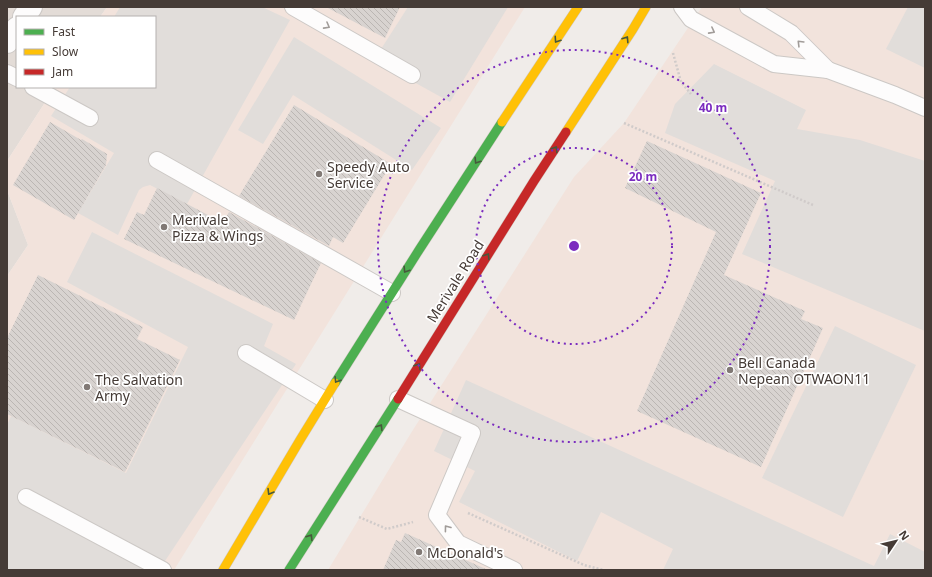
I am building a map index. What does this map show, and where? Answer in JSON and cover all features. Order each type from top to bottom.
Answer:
[{"type":"main road","points":[[223,570],[325,400],[498,128],[578,7]]},
{"type":"main road","name":"Merivale Road","points":[[289,570],[534,181],[646,7]]},
{"type":"street","points":[[25,16],[31,7]]},
{"type":"street","points":[[7,42],[16,29]]},
{"type":"lane","points":[[293,7],[412,75]]},
{"type":"lane","points":[[682,7],[691,19],[774,64],[828,70],[925,108]]},
{"type":"lane","points":[[748,7],[791,33],[828,70]]},
{"type":"lane","points":[[7,73],[16,78]]},
{"type":"lane","points":[[35,88],[90,118]]},
{"type":"lane","points":[[157,160],[392,294]]},
{"type":"lane","points":[[246,353],[325,400]]},
{"type":"lane","points":[[398,399],[472,433],[437,515],[458,543],[514,570]]},
{"type":"lane","points":[[26,497],[163,570]]},
{"type":"path","points":[[673,53],[682,82],[691,94]]},
{"type":"path","points":[[624,123],[814,205]]},
{"type":"shaded area","points":[[7,7],[107,7],[101,16],[16,16],[16,88],[54,88],[7,161]]},
{"type":"shaded area","points":[[107,7],[525,7],[174,570],[7,570],[7,276],[28,245],[7,190],[7,161],[54,88],[156,88],[156,16],[101,16]]},
{"type":"shaded area","points":[[120,7],[262,7],[290,20],[187,204],[150,185],[143,187],[139,190],[118,235],[78,213],[114,153],[51,116],[69,88],[156,88],[156,16],[115,16]]},
{"type":"shaded area","points":[[408,7],[508,7],[450,102],[374,60]]},
{"type":"shaded area","points":[[702,7],[925,7],[925,570],[328,570],[411,433],[574,177],[624,123]]},
{"type":"shaded area","points":[[908,7],[925,7],[925,68],[886,49]]},
{"type":"shaded area","points":[[294,37],[441,128],[412,170],[293,95],[263,144],[238,130]]},
{"type":"shaded area","points":[[714,64],[806,110],[797,129],[860,140],[925,161],[925,331],[742,254],[775,181],[665,133],[675,104]]},
{"type":"shaded area","points":[[7,190],[28,245],[7,276]]},
{"type":"shaded area","points":[[92,232],[273,324],[264,346],[296,364],[159,570],[7,570],[7,425],[11,416],[126,473],[188,347],[67,282]]},
{"type":"shaded area","points":[[835,326],[916,365],[843,517],[762,478]]},
{"type":"shaded area","points":[[466,380],[874,566],[890,534],[925,552],[925,570],[663,570],[673,549],[601,512],[577,561],[459,502],[475,471],[434,451]]},
{"type":"building","points":[[326,7],[400,7],[385,38]]},
{"type":"building","name":"Speedy Auto Service","points":[[294,105],[391,164],[343,243],[333,237],[329,246],[239,196]]},
{"type":"building","points":[[50,122],[107,154],[106,165],[74,220],[13,185]]},
{"type":"building","name":"Bell Canada Nepean OTWAON11","points":[[647,141],[761,193],[724,275],[805,311],[801,319],[823,328],[761,467],[637,411],[716,232],[625,188]]},
{"type":"building","points":[[157,188],[223,223],[229,212],[321,263],[294,320],[124,239],[137,212],[144,215]]},
{"type":"building","name":"The Salvation Army","points":[[38,275],[143,327],[137,339],[180,360],[125,472],[7,414],[7,338]]},
{"type":"building","name":"McDonald's","points":[[405,533],[488,570],[383,570],[396,540],[401,542]]},
{"type":"traffic: fast","points":[[335,383],[502,122]]},
{"type":"traffic: fast","points":[[289,570],[398,399]]},
{"type":"traffic: slow","points":[[502,122],[578,7]]},
{"type":"traffic: slow","points":[[566,132],[646,7]]},
{"type":"traffic: slow","points":[[223,570],[335,383]]},
{"type":"traffic: jam","points":[[398,399],[566,132]]},
{"type":"place","name":"Speedy Auto Service","points":[[319,174]]},
{"type":"place","name":"Merivale Pizza & Wings","points":[[164,227]]},
{"type":"place","name":"Bell Canada Nepean OTWAON11","points":[[730,370]]},
{"type":"place","name":"The Salvation Army","points":[[87,387]]},
{"type":"place","name":"McDonald's","points":[[419,552]]}]
